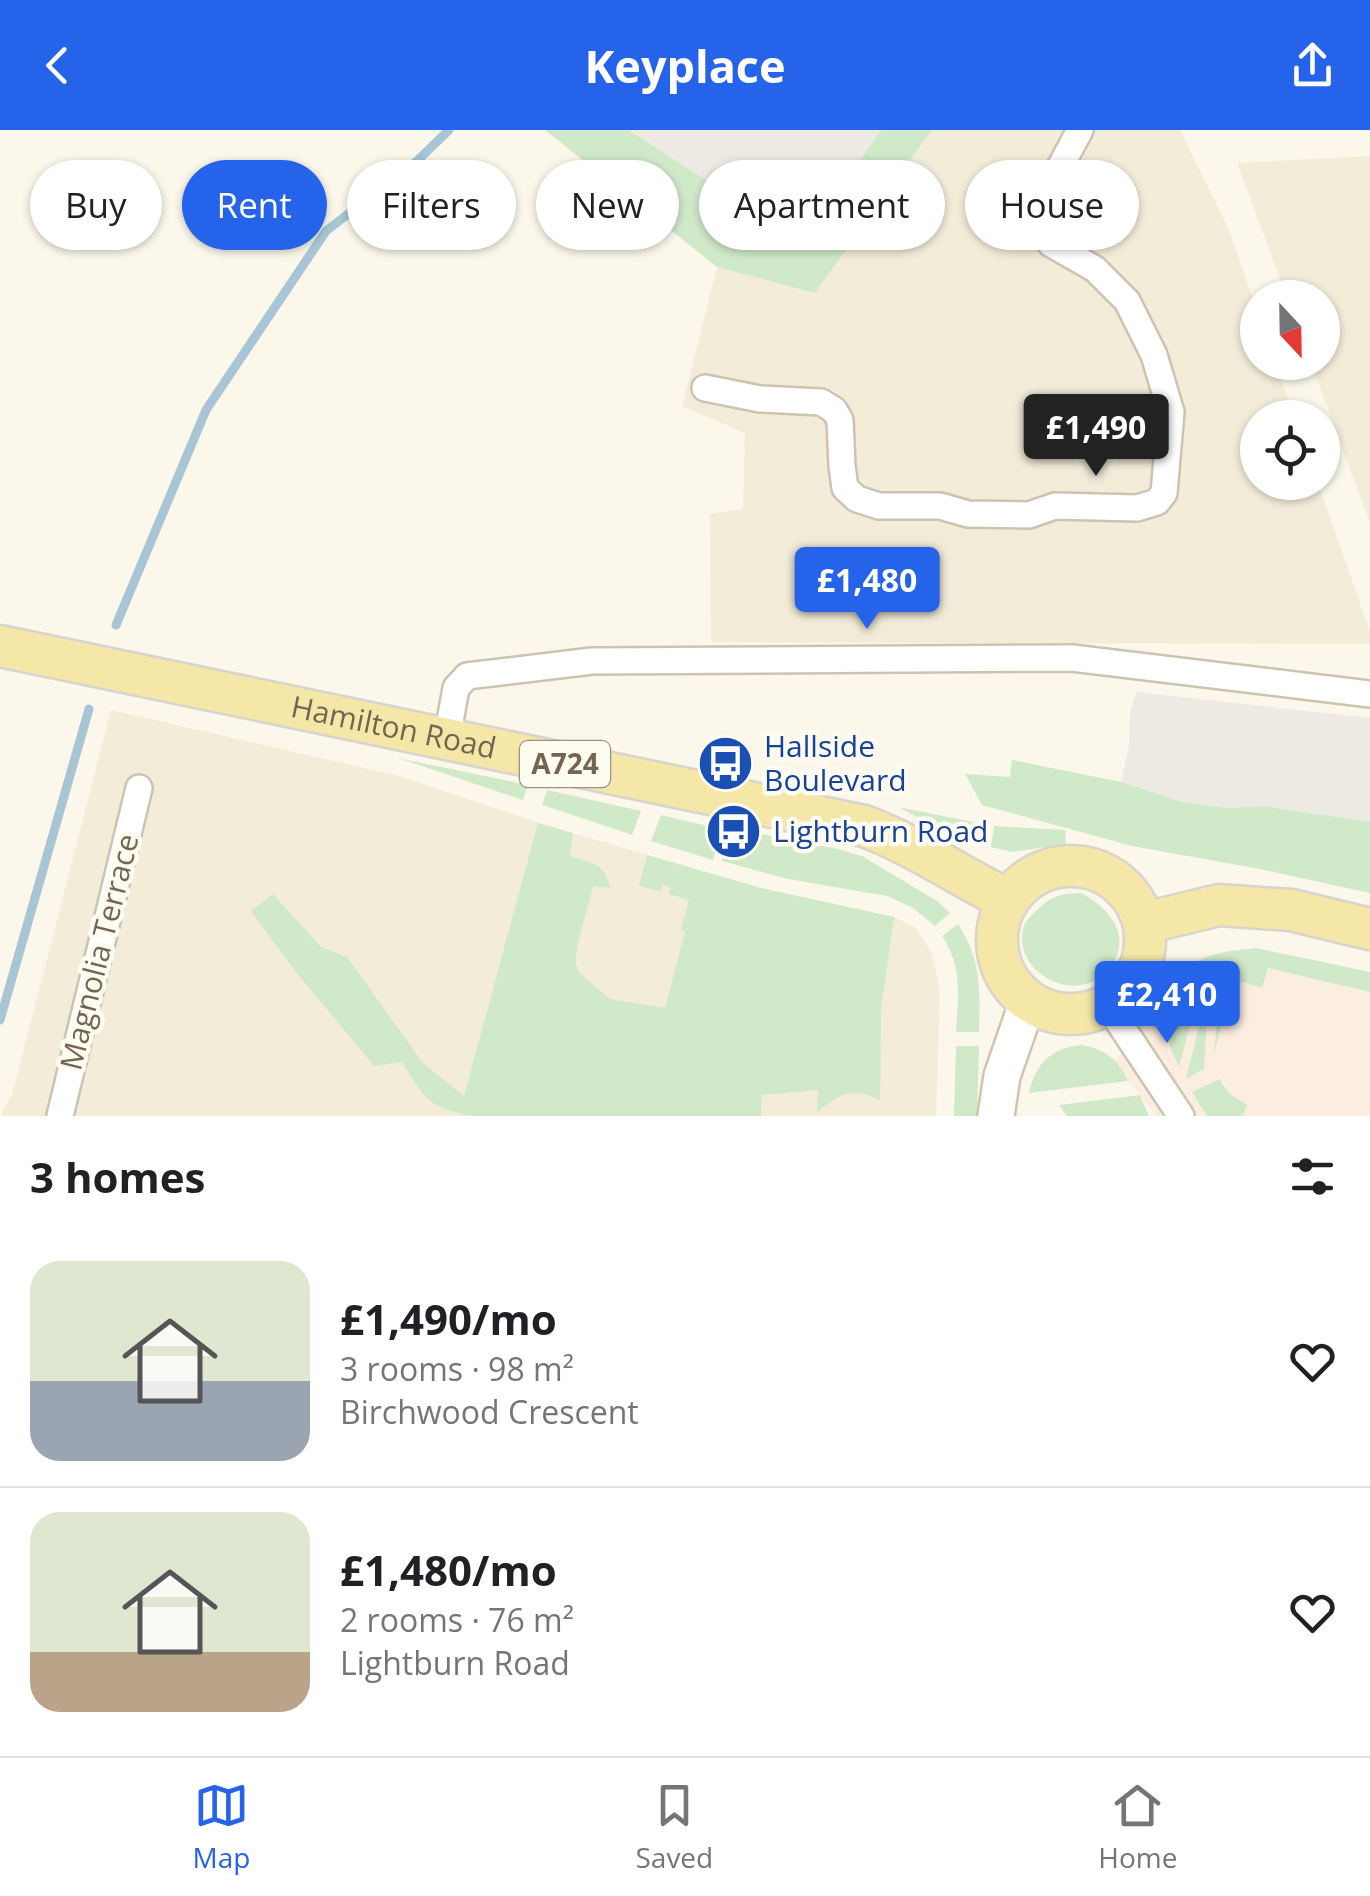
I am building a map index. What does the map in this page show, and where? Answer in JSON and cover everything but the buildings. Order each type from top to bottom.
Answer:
[{"type":"main road","name":"Hamilton Road","points":[[0,646],[864,826],[915,848],[1008,900]]},
{"type":"main road","points":[[1087,865],[1114,879],[1134,898],[1144,922],[1148,947],[1128,991],[1108,1006],[1087,1013],[1061,1014],[1028,1001],[1004,973],[996,946],[996,926],[1008,900],[1030,879],[1055,866],[1087,865]]},
{"type":"main road","points":[[1144,922],[1219,905],[1291,910],[1370,929]]},
{"type":"street","points":[[705,388],[760,399],[821,402],[834,410],[840,420],[846,488],[857,499],[879,506],[940,506],[968,514],[1029,515],[1055,506],[1137,508],[1157,502],[1164,492],[1171,412],[1154,355],[1126,301],[1095,269],[1052,244],[1040,229],[1043,199],[1080,130]]},
{"type":"street","points":[[447,738],[452,699],[460,681],[467,676],[592,661],[1072,658],[1370,694]]},
{"type":"street","name":"Magnolia Terrace","points":[[60,1116],[140,788]]},
{"type":"street","points":[[996,1116],[1002,1076],[1028,1001]]},
{"type":"street","points":[[1108,1006],[1181,1116]]},
{"type":"shaded area","points":[[629,130],[881,130],[860,160],[699,160],[699,175]]},
{"type":"shaded area","points":[[932,130],[1180,130],[1229,230],[1246,280],[1240,280],[1240,380],[1281,380],[1289,400],[1240,400],[1240,500],[1324,500],[1370,632],[1370,644],[711,642],[710,514],[743,509],[745,433],[682,406],[717,267],[815,293],[846,250],[945,250],[945,160],[910,160]]},
{"type":"shaded area","points":[[1370,156],[1370,523],[1340,442],[1340,400],[1325,400],[1317,380],[1340,380],[1340,280],[1281,280],[1237,163]]},
{"type":"shaded area","points":[[1136,692],[1370,718],[1370,822],[1263,806],[1228,808],[1182,802],[1121,782]]},
{"type":"shaded area","points":[[111,710],[399,776],[545,825],[761,888],[894,917],[916,928],[932,954],[940,991],[936,1116],[0,1116],[12,1095]]},
{"type":"shaded area","points":[[1256,948],[1370,972],[1370,1116],[1156,1116],[1114,1063],[1180,971],[1217,954]]},
{"type":"green space","points":[[545,130],[629,130],[675,160],[583,160]]},
{"type":"green space","points":[[881,130],[932,130],[910,160],[860,160]]},
{"type":"green space","points":[[679,162],[699,175],[699,250],[846,250],[815,293],[717,267],[679,237]]},
{"type":"green space","points":[[398,758],[528,785],[523,800]]},
{"type":"green space","points":[[1012,760],[1121,782],[1182,802],[1228,808],[1263,806],[1370,822],[1370,893],[1132,846],[982,805],[965,774],[1010,777]]},
{"type":"green space","points":[[547,790],[641,811],[632,835],[542,805]]},
{"type":"green space","points":[[898,807],[983,824],[979,846],[951,835]]},
{"type":"green space","points":[[661,815],[721,829],[713,860],[651,841]]},
{"type":"green space","points":[[538,823],[573,833],[570,856],[596,865],[608,880],[610,888],[593,886],[575,961],[579,973],[610,999],[665,1008],[685,932],[681,930],[689,900],[669,894],[671,888],[663,885],[660,891],[639,886],[647,855],[761,888],[894,917],[881,1009],[880,1100],[861,1093],[847,1094],[817,1112],[818,1090],[762,1095],[761,1116],[470,1116],[455,1112],[428,1099],[402,1062],[374,1066],[251,911],[273,894],[321,947],[347,957],[423,1063],[464,1096]]},
{"type":"green space","points":[[994,826],[1065,830],[1066,844],[1013,852],[991,847]]},
{"type":"green space","points":[[751,832],[862,856],[937,901],[950,913],[935,926],[913,908],[887,896],[788,879],[722,861],[727,838],[748,843]]},
{"type":"green space","points":[[1081,893],[1110,917],[1116,927],[1119,949],[1105,973],[1092,982],[1062,984],[1035,969],[1026,957],[1022,942],[1024,926],[1048,901]]},
{"type":"green space","points":[[958,924],[975,963],[979,1032],[956,1032],[956,970],[942,936]]},
{"type":"green space","points":[[1256,948],[1370,972],[1370,992],[1268,968],[1262,988],[1243,982],[1231,987],[1214,1054],[1221,974],[1204,971],[1179,1067],[1162,1013],[1169,984],[1195,962]]},
{"type":"green space","points":[[1209,987],[1204,1069],[1186,1079]]},
{"type":"green space","points":[[1081,1045],[1110,1056],[1128,1081],[1029,1093],[1035,1074],[1046,1059]]},
{"type":"green space","points":[[956,1046],[979,1046],[977,1116],[954,1116]]},
{"type":"green space","points":[[1220,1079],[1230,1094],[1247,1104],[1243,1116],[1207,1116],[1192,1092]]},
{"type":"green space","points":[[1140,1095],[1149,1116],[1067,1116],[1059,1105]]},
{"type":"waterway","points":[[116,625],[206,410],[326,231],[418,160],[449,130]]},
{"type":"waterway","points":[[0,1020],[89,709]]},
{"type":"place","name":"Hallside Boulevard","points":[[725,764]]},
{"type":"place","name":"Lightburn Road","points":[[734,832]]}]
